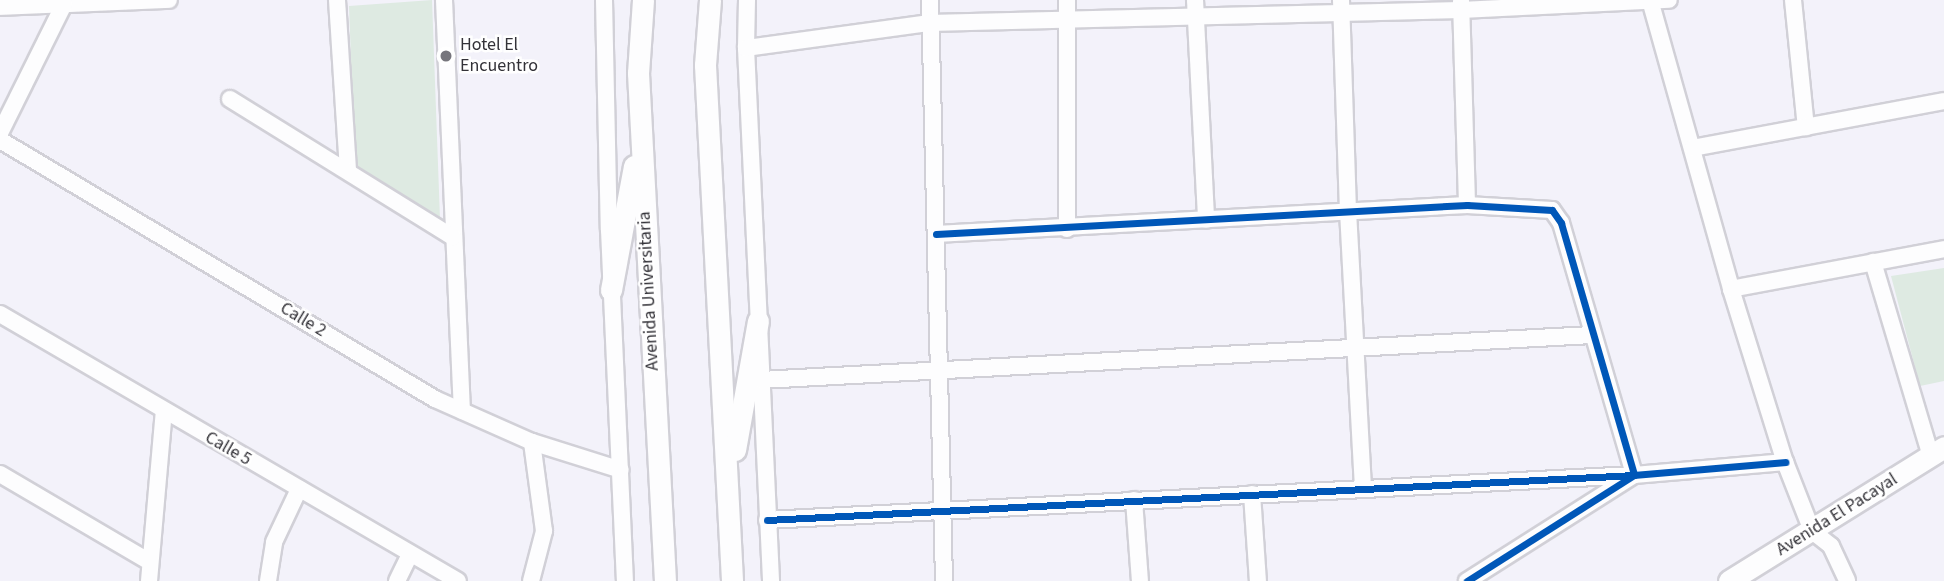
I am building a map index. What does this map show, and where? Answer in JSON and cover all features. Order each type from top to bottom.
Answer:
[{"type":"street","points":[[0,7],[169,0]]},
{"type":"street","points":[[337,0],[348,172]]},
{"type":"street","points":[[444,0],[462,411]]},
{"type":"street","points":[[604,0],[611,290],[625,581]]},
{"type":"street","name":"Avenida Universitaria","points":[[643,0],[638,73],[665,581]]},
{"type":"street","points":[[710,0],[705,65],[732,581]]},
{"type":"street","points":[[747,0],[746,48],[771,581]]},
{"type":"street","points":[[930,0],[944,581]]},
{"type":"street","points":[[1067,0],[1067,229]]},
{"type":"street","points":[[1195,0],[1206,220]]},
{"type":"street","points":[[746,48],[929,23],[1196,18],[1342,7],[1669,0]]},
{"type":"street","points":[[1793,0],[1806,127]]},
{"type":"street","points":[[1650,2],[1731,289],[1785,462],[1812,531],[1831,546],[1847,581]]},
{"type":"street","points":[[0,132],[64,4]]},
{"type":"street","points":[[1461,5],[1467,205]]},
{"type":"street","points":[[1342,7],[1348,211],[1363,489]]},
{"type":"street","points":[[230,99],[453,237]]},
{"type":"street","points":[[1693,148],[1944,101]]},
{"type":"street","points":[[611,290],[641,130]]},
{"type":"street","name":"Calle 2","points":[[0,140],[423,392],[532,442],[621,470]]},
{"type":"street","points":[[936,234],[1067,229],[1467,205],[1552,210],[1561,223],[1591,335],[1634,475]]},
{"type":"street","points":[[1731,289],[1944,249]]},
{"type":"street","points":[[1873,262],[1938,452]]},
{"type":"street","name":"Calle 5","points":[[0,314],[458,581]]},
{"type":"street","points":[[728,486],[758,321]]},
{"type":"street","points":[[761,380],[1591,335]]},
{"type":"street","points":[[149,581],[164,411]]},
{"type":"street","points":[[531,581],[544,531],[532,442]]},
{"type":"street","name":"Avenida El Pacayal","points":[[1729,581],[1938,452]]},
{"type":"street","points":[[767,520],[1634,475],[1785,462]]},
{"type":"street","points":[[0,474],[150,562]]},
{"type":"street","points":[[1466,581],[1634,475]]},
{"type":"street","points":[[268,581],[274,542],[285,513],[299,489]]},
{"type":"street","points":[[1252,494],[1258,581]]},
{"type":"street","points":[[1134,500],[1140,581]]},
{"type":"street","points":[[397,581],[410,554]]},
{"type":"shaded area","points":[[432,0],[440,219],[355,168],[349,6]]},
{"type":"shaded area","points":[[1944,268],[1944,381],[1920,386],[1891,276]]},
{"type":"cycle path","points":[[936,234],[1467,205],[1552,210],[1561,223],[1634,475],[1467,581]]},
{"type":"cycle path","points":[[767,520],[1634,475],[1785,462]]},
{"type":"place","name":"Hotel El Encuentro","points":[[446,56]]}]
